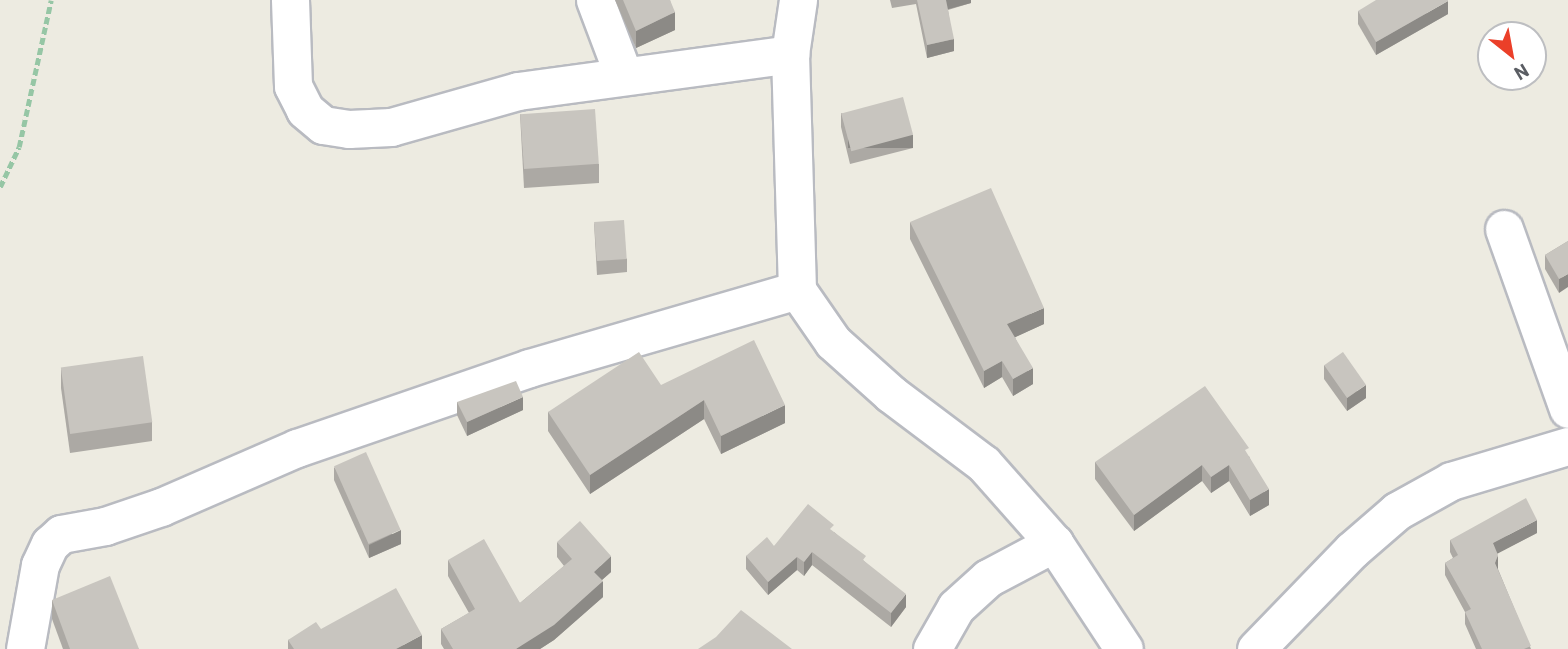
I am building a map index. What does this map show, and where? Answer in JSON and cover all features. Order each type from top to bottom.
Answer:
[{"type":"street","points":[[290,0],[293,86],[305,110],[323,125],[391,127],[518,91],[623,74],[790,54]]},
{"type":"street","points":[[595,0],[623,74]]},
{"type":"street","points":[[798,0],[790,54],[797,290],[833,342],[891,394],[984,464],[1054,542],[1124,649]]},
{"type":"street","points":[[1504,229],[1568,409]]},
{"type":"street","points":[[25,649],[40,565],[50,544],[61,534],[105,527],[161,508],[297,448],[529,368],[797,290]]},
{"type":"street","points":[[1256,649],[1352,550],[1397,511],[1451,481],[1568,446]]},
{"type":"street","points":[[932,649],[956,607],[988,578],[1054,542]]},
{"type":"path","points":[[0,187],[19,147],[51,0]]},
{"type":"building","points":[[623,0],[670,0],[675,12],[636,31]]},
{"type":"building","points":[[917,0],[946,0],[954,39],[927,45]]},
{"type":"building","points":[[1376,0],[1448,1],[1376,42],[1358,11]]},
{"type":"building","points":[[903,97],[913,135],[851,151],[841,114]]},
{"type":"building","points":[[595,109],[599,164],[524,169],[520,114]]},
{"type":"building","points":[[991,188],[1044,308],[1007,324],[1033,368],[1013,379],[1002,361],[984,371],[910,222]]},
{"type":"building","points":[[624,220],[627,259],[597,261],[594,222]]},
{"type":"building","points":[[1568,241],[1568,274],[1559,279],[1545,255]]},
{"type":"building","points":[[754,340],[785,405],[721,436],[704,400],[590,475],[548,412],[639,352],[661,385]]},
{"type":"building","points":[[1343,352],[1366,385],[1347,398],[1324,365]]},
{"type":"building","points":[[143,356],[152,422],[70,434],[61,368]]},
{"type":"building","points":[[516,381],[523,397],[467,422],[457,402]]},
{"type":"building","points":[[1205,386],[1249,448],[1245,450],[1269,489],[1250,500],[1229,465],[1211,477],[1202,465],[1134,515],[1095,462]]},
{"type":"building","points":[[366,452],[401,530],[369,544],[334,466]]},
{"type":"building","points":[[1526,498],[1537,520],[1493,543],[1498,555],[1495,563],[1531,646],[1524,649],[1482,649],[1465,612],[1471,609],[1445,563],[1458,555],[1450,540]]},
{"type":"building","points":[[808,504],[834,525],[830,529],[866,556],[863,560],[906,594],[891,613],[812,552],[804,562],[797,557],[768,582],[746,556],[767,537],[774,546]]},
{"type":"building","points":[[580,521],[611,556],[594,572],[603,581],[554,625],[516,649],[453,649],[441,629],[475,609],[448,560],[484,539],[520,603],[572,559],[557,542]]},
{"type":"building","points":[[110,576],[139,649],[70,649],[52,600]]},
{"type":"building","points":[[396,588],[422,635],[396,649],[294,649],[288,640],[316,622],[321,629]]},
{"type":"building","points":[[741,610],[792,649],[698,649],[716,637]]}]
